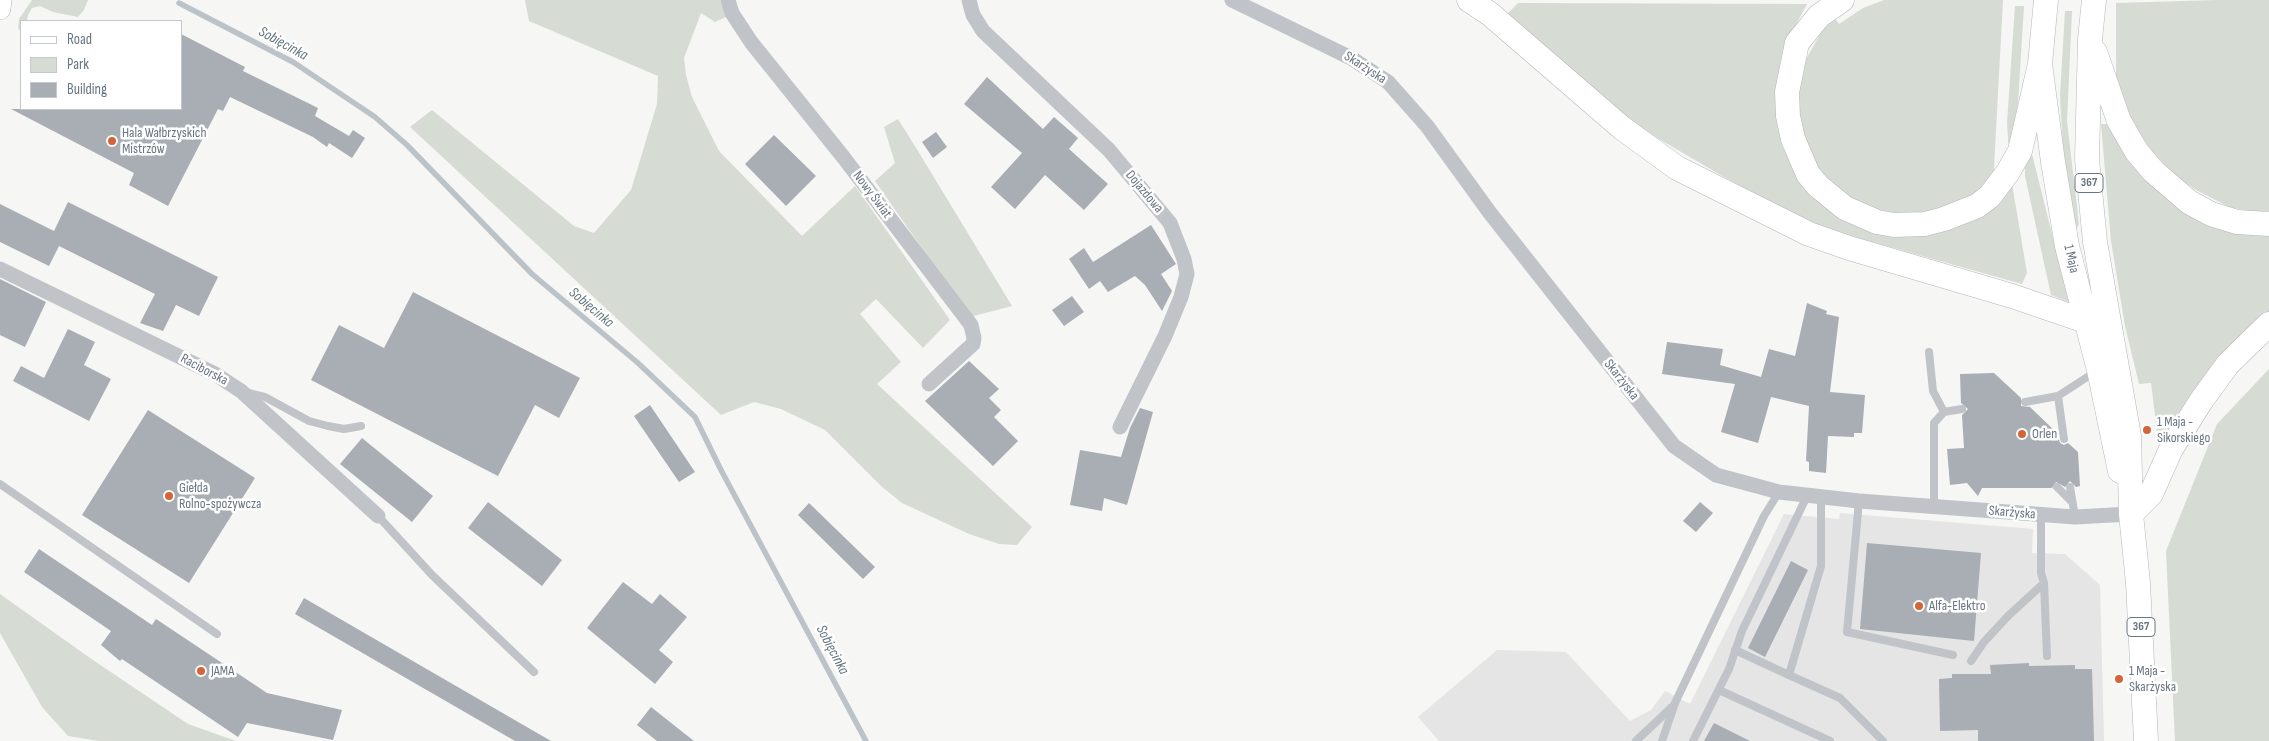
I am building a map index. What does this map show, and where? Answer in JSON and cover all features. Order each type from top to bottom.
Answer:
[{"type":"main road","points":[[1469,0],[1490,14],[1622,128],[1677,168],[1810,234],[1849,248],[2012,296],[2085,321]]},
{"type":"main road","points":[[1842,0],[1819,16],[1797,43],[1787,92],[1788,116],[1793,139],[1808,174],[1818,186],[1845,208],[1877,222],[1894,225],[1925,224],[1969,209],[1990,196],[2020,152],[2040,64]]},
{"type":"main road","name":"1 Maja","points":[[2046,0],[2040,64],[2067,246],[2085,321],[2108,370],[2129,436],[2131,514],[2138,583],[2146,741]]},
{"type":"main road","name":"1 Maja","points":[[2094,0],[2090,39],[2087,159],[2108,370]]},
{"type":"main road","points":[[2090,39],[2119,121],[2137,152],[2153,171],[2189,202],[2211,214],[2237,222],[2269,224]]},
{"type":"main road","points":[[2131,514],[2151,494],[2171,449],[2200,401],[2228,364],[2269,324]]},
{"type":"street","points":[[0,9],[1,0]]},
{"type":"street","name":"Nowy Świat","points":[[728,0],[732,13],[751,42],[844,158],[970,325],[974,338],[973,344],[929,384]]},
{"type":"street","name":"Dojazdowa","points":[[969,0],[973,15],[983,31],[1108,150],[1170,223],[1184,258],[1187,274],[1181,297],[1165,336],[1120,427]]},
{"type":"street","name":"Skarżyska","points":[[1232,0],[1351,58],[1388,82],[1427,126],[1490,213],[1674,446],[1716,475],[1779,492],[1814,497],[2042,515],[2073,509],[2131,514]]},
{"type":"street","name":"Raciborska","points":[[0,268],[215,374],[241,391],[378,516]]},
{"type":"lane","points":[[1929,352],[1933,391],[1944,412]]},
{"type":"lane","points":[[2025,402],[2058,396],[2108,370]]},
{"type":"lane","points":[[241,391],[265,397],[318,424],[344,429],[361,426]]},
{"type":"lane","points":[[2058,396],[2064,439]]},
{"type":"lane","points":[[1934,506],[1934,423],[1944,412],[1962,409]]},
{"type":"lane","points":[[0,484],[218,634]]},
{"type":"lane","points":[[2057,487],[2073,509]]},
{"type":"lane","points":[[2070,487],[2073,509]]},
{"type":"lane","points":[[1662,741],[1675,703],[1764,516],[1779,492]]},
{"type":"lane","points":[[1693,741],[1718,690],[1742,631],[1814,497]]},
{"type":"lane","points":[[1789,675],[1821,566],[1814,497]]},
{"type":"lane","points":[[1858,501],[1847,632],[1953,655]]},
{"type":"lane","points":[[2042,515],[2041,573],[2044,583],[2047,656]]},
{"type":"lane","points":[[378,516],[432,575],[534,672]]},
{"type":"lane","points":[[1971,661],[1996,629],[2044,583]]},
{"type":"lane","points":[[1735,650],[1840,698],[1879,740]]},
{"type":"lane","points":[[1718,690],[1830,741]]},
{"type":"lane","points":[[1636,741],[1661,719],[1675,703]]},
{"type":"shaded area","points":[[1840,513],[2033,529],[2032,553],[2065,554],[2100,585],[2104,741],[1439,741],[1418,717],[1497,650],[1566,652],[1630,721],[1651,710],[1665,691],[1690,704],[1784,514],[1839,519]]},
{"type":"green space","points":[[32,0],[88,0],[84,10],[78,17],[53,12],[40,6],[32,8],[27,20],[20,20],[20,31],[18,28],[19,19]]},
{"type":"green space","points":[[525,0],[720,0],[726,17],[715,22],[701,13],[684,58],[692,97],[719,151],[802,236],[855,186],[950,320],[923,348],[876,299],[860,314],[901,362],[877,384],[1032,527],[1017,545],[999,544],[969,534],[902,503],[881,486],[825,430],[781,409],[754,402],[721,415],[410,127],[432,110],[574,226],[594,233],[631,190],[657,104],[658,76],[529,21]]},
{"type":"green space","points":[[1884,0],[2003,0],[1994,168],[1996,173],[1975,194],[1940,210],[1892,215],[1871,211],[1828,183],[1811,159],[1795,110],[1805,61],[1822,31],[1835,18],[1839,24],[1863,8]]},
{"type":"green space","points":[[2269,0],[2269,211],[2252,212],[2229,207],[2196,190],[2174,175],[2134,127],[2116,77],[2116,3]]},
{"type":"green space","points":[[1518,3],[1807,4],[1798,21],[1778,76],[1776,111],[1781,143],[1797,177],[1818,201],[1845,221],[1887,234],[2012,184],[2027,273],[2022,284],[1812,225],[1724,177],[1630,122],[1504,17]]},
{"type":"green space","points":[[2015,6],[2024,6],[2016,135],[2009,154],[2007,123]]},
{"type":"green space","points":[[2065,11],[2072,11],[2067,121],[2079,224],[2077,228],[2071,207],[2063,149],[2060,96]]},
{"type":"green space","points":[[898,119],[1012,306],[970,317],[875,181],[895,163],[884,127]]},
{"type":"green space","points":[[2101,124],[2107,124],[2121,147],[2226,227],[2256,236],[2269,234],[2269,315],[2160,456],[2151,383],[2139,384],[2125,326],[2111,241]]},
{"type":"green space","points":[[2032,154],[2069,302],[2051,295],[2025,176],[2025,163]]},
{"type":"green space","points":[[2269,369],[2269,741],[2175,741],[2166,551],[2217,424]]},
{"type":"green space","points":[[0,594],[188,724],[236,741],[99,741],[68,736],[42,707],[0,633]]},
{"type":"building","points":[[182,35],[245,67],[243,71],[318,108],[315,116],[349,136],[353,130],[365,138],[352,158],[329,143],[327,147],[313,137],[230,97],[223,111],[218,109],[168,206],[129,185],[134,173],[11,109],[182,110]]},
{"type":"building","points":[[987,77],[1043,129],[1054,117],[1078,138],[1069,149],[1108,184],[1084,210],[1045,175],[1015,209],[991,187],[1022,153],[964,104]]},
{"type":"building","points":[[936,132],[947,147],[933,158],[922,142]]},
{"type":"building","points":[[774,135],[816,176],[786,206],[745,164]]},
{"type":"building","points":[[68,202],[218,277],[199,316],[176,305],[163,331],[140,323],[155,294],[59,246],[49,266],[0,242],[0,204],[54,231]]},
{"type":"building","points":[[1151,225],[1176,264],[1161,274],[1172,291],[1162,311],[1145,285],[1135,276],[1108,292],[1100,281],[1089,289],[1069,259],[1084,248],[1093,262]]},
{"type":"building","points":[[0,279],[46,302],[25,347],[0,335]]},
{"type":"building","points":[[413,292],[580,378],[559,418],[535,405],[498,476],[311,380],[339,325],[384,348]]},
{"type":"building","points":[[1072,296],[1084,312],[1064,326],[1052,310]]},
{"type":"building","points":[[1807,303],[1827,311],[1826,314],[1839,317],[1830,392],[1865,395],[1862,433],[1854,433],[1854,437],[1828,436],[1826,473],[1809,471],[1809,462],[1806,461],[1809,406],[1771,397],[1758,443],[1721,432],[1735,384],[1662,374],[1667,342],[1723,349],[1720,365],[1761,377],[1769,349],[1795,356]]},
{"type":"building","points":[[68,329],[95,342],[84,365],[111,379],[89,421],[13,381],[21,366],[44,378]]},
{"type":"building","points":[[969,361],[999,389],[989,398],[1001,410],[994,417],[1018,441],[993,466],[925,401]]},
{"type":"building","name":"Orlen","points":[[1994,373],[2021,398],[2021,406],[2030,407],[2057,433],[2060,443],[2064,445],[2068,443],[2078,452],[2080,486],[2076,487],[2070,481],[2065,487],[2056,482],[2052,488],[1982,488],[1978,496],[1967,483],[1950,485],[1947,449],[1964,448],[1962,415],[1968,409],[1961,403],[1960,374]]},
{"type":"building","points":[[650,405],[695,472],[679,482],[634,416]]},
{"type":"building","points":[[1140,408],[1153,412],[1127,505],[1104,498],[1102,511],[1070,505],[1080,450],[1121,457],[1130,428]]},
{"type":"building","name":"Giełda Rolno-spożywcza","points":[[148,410],[255,478],[189,583],[82,515]]},
{"type":"building","points":[[362,438],[433,496],[412,522],[340,464]]},
{"type":"building","points":[[488,502],[562,560],[542,586],[468,528]]},
{"type":"building","points":[[1700,502],[1713,513],[1696,532],[1683,521]]},
{"type":"building","points":[[809,503],[875,567],[863,579],[798,515]]},
{"type":"building","points":[[1867,543],[1981,553],[1974,641],[1860,629]]},
{"type":"building","points":[[39,549],[152,625],[156,619],[267,693],[342,710],[333,740],[247,723],[238,737],[122,659],[120,661],[101,645],[111,631],[24,572]]},
{"type":"building","points":[[1791,561],[1808,570],[1765,657],[1748,648]]},
{"type":"building","points":[[623,582],[652,604],[660,594],[687,617],[659,650],[673,662],[655,684],[587,628]]},
{"type":"building","points":[[304,598],[551,741],[515,741],[295,614]]},
{"type":"building","points":[[2029,663],[2029,666],[2075,665],[2075,669],[2092,669],[2094,741],[1978,741],[1978,730],[1940,731],[1939,679],[1952,678],[1952,674],[1991,674],[1990,665]]},
{"type":"building","points":[[651,707],[694,741],[657,741],[637,725]]},
{"type":"building","points":[[1714,723],[1750,741],[1704,741]]},
{"type":"waterway","name":"Sobięcinka","points":[[179,3],[293,62],[375,117],[407,145],[532,274],[638,363],[695,417],[721,470],[866,741]]},
{"type":"place","name":"Hala Wałbrzyskich Mistrzów","points":[[112,141]]},
{"type":"place","name":"1 Maja - Sikorskiego","points":[[2147,430]]},
{"type":"place","name":"Orlen","points":[[2022,434]]},
{"type":"place","name":"Giełda Rolno-spożywcza","points":[[169,496]]},
{"type":"place","name":"Alfa-Elektro","points":[[1919,606]]},
{"type":"place","name":"JAMA","points":[[201,671]]},
{"type":"place","name":"1 Maja - Skarżyska","points":[[2119,679]]}]
